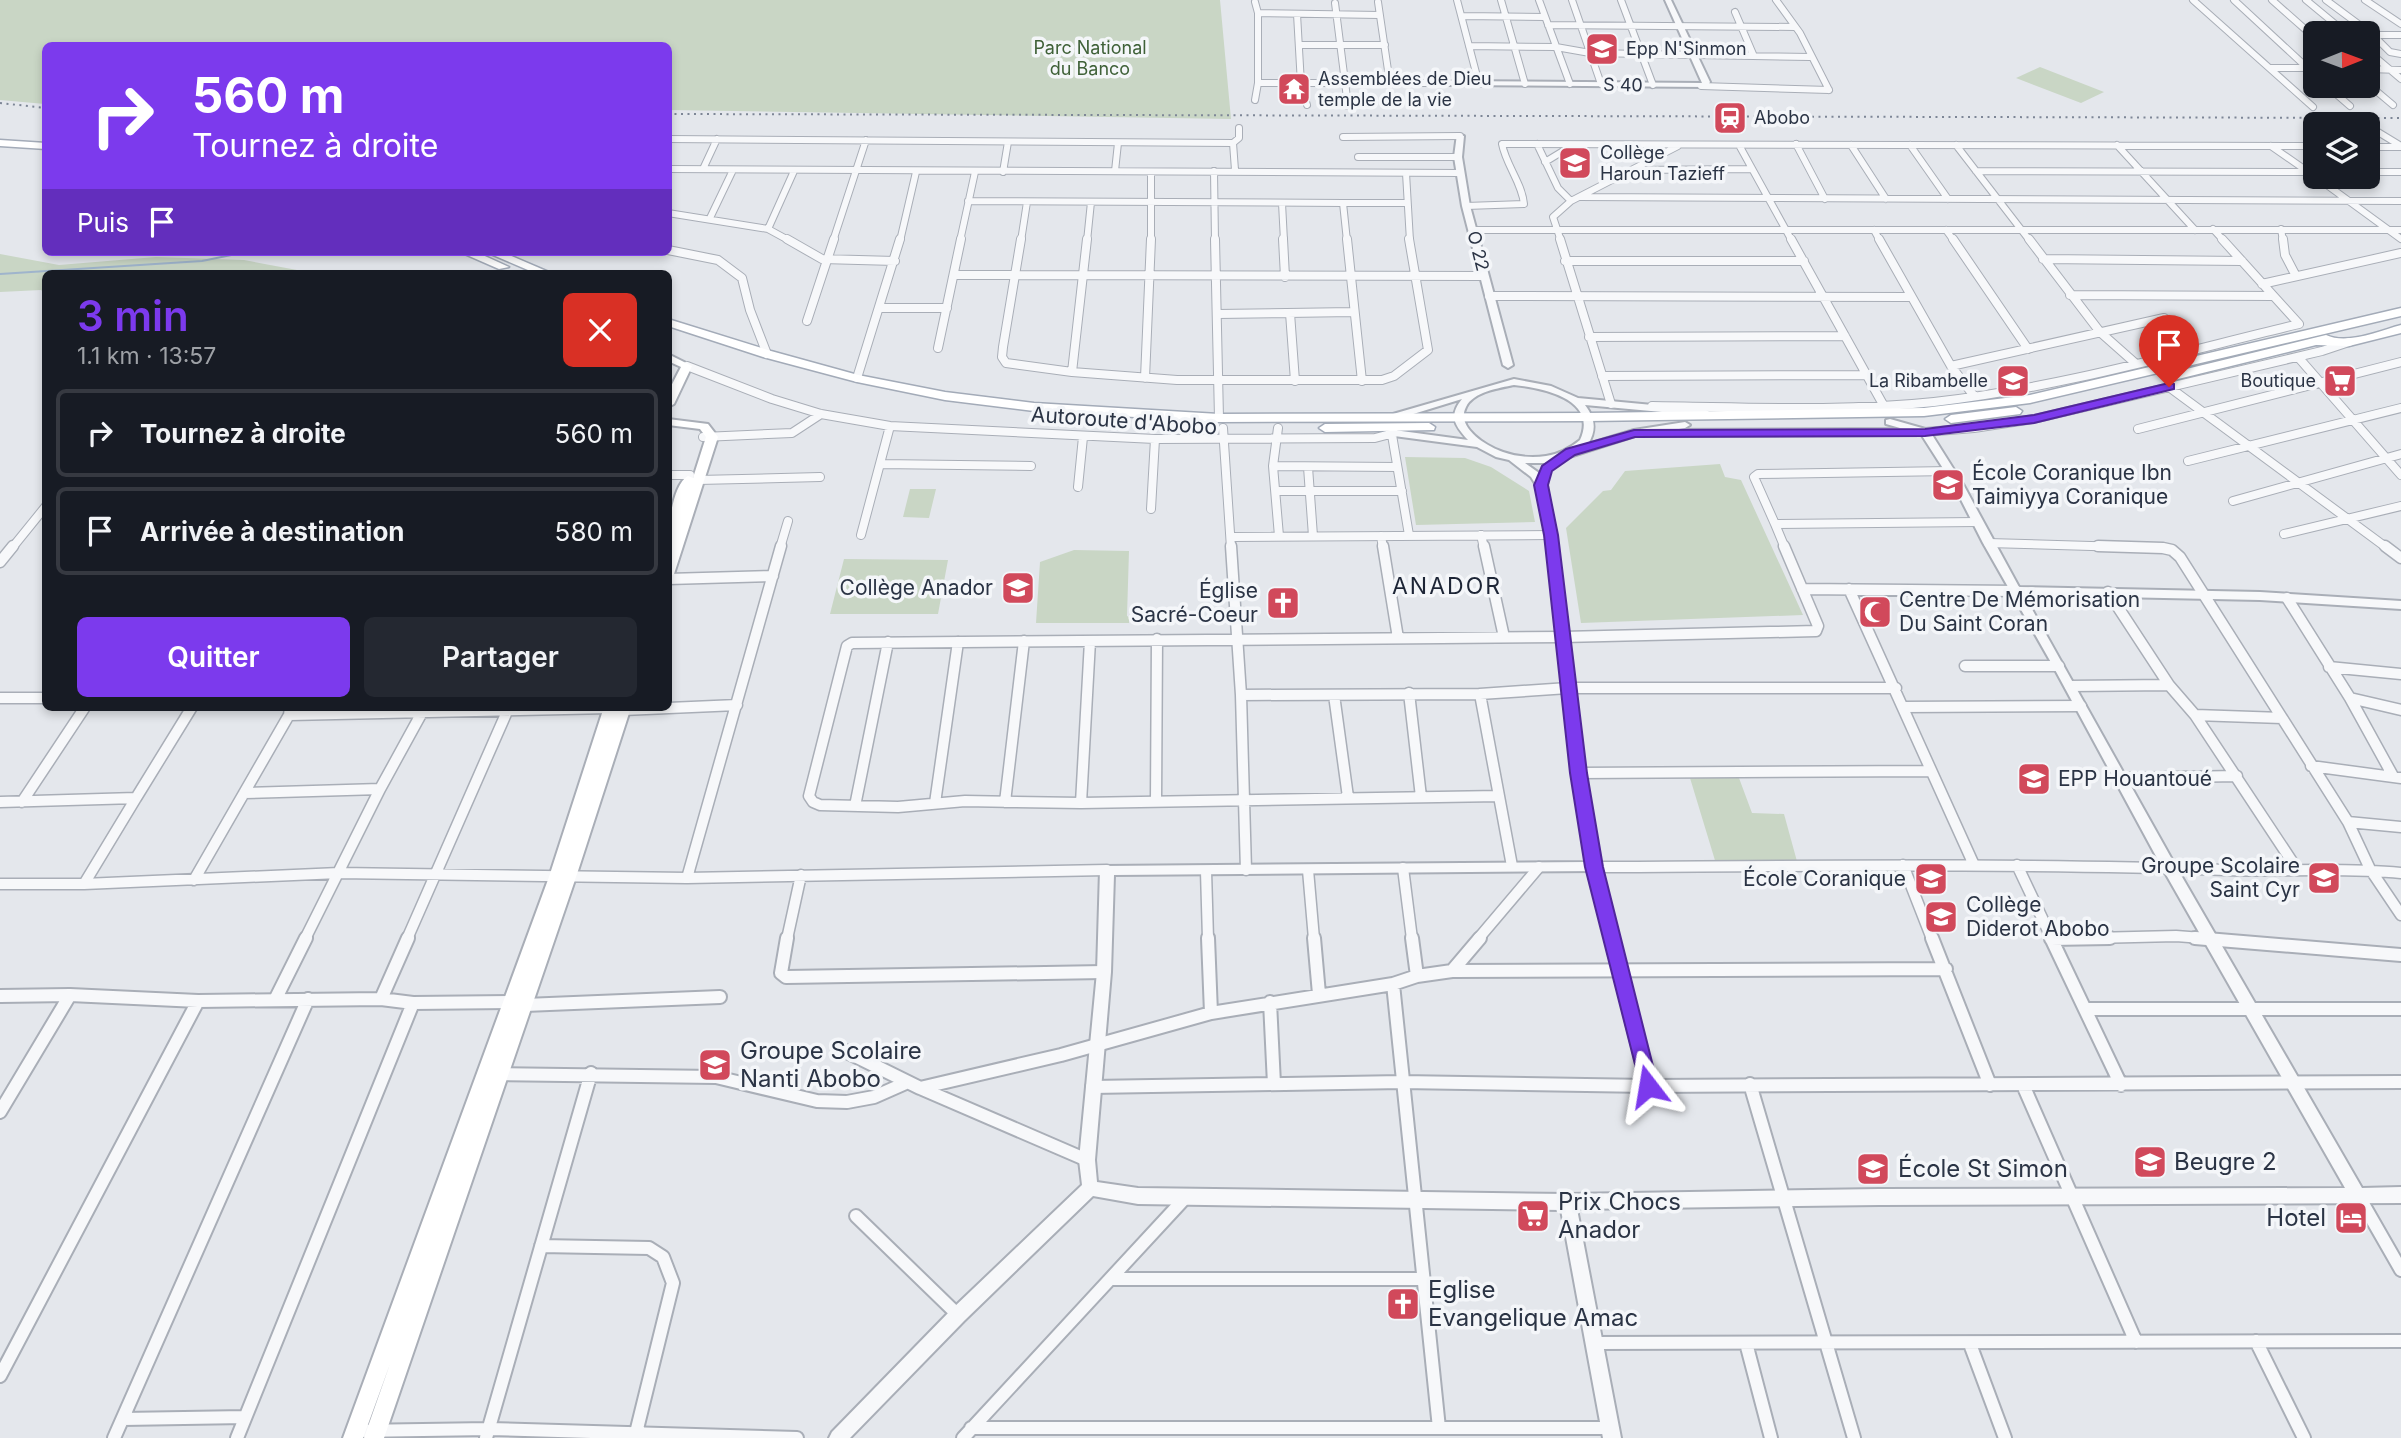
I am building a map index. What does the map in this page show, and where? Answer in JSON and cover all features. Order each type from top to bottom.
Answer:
[{"type":"main road","points":[[0,137],[42,140]]},
{"type":"main road","points":[[0,143],[42,146]]},
{"type":"main road","points":[[476,256],[511,270]]},
{"type":"main road","points":[[502,256],[537,270]]},
{"type":"main road","points":[[1589,422],[1685,425],[1887,413],[2030,399],[2401,301]]},
{"type":"main road","points":[[2297,330],[2401,312]]},
{"type":"main road","points":[[1589,422],[1713,414],[1887,413],[1989,416],[2039,407],[2401,321]]},
{"type":"main road","name":"Autoroute d'Abobo","points":[[672,323],[767,354],[857,378],[945,396],[1222,428],[1277,433],[1460,422],[1589,422]]},
{"type":"main road","points":[[2318,342],[2349,342],[2401,330]]},
{"type":"main road","name":"Autoroute d'Abobo","points":[[672,333],[761,364],[815,379],[936,403],[1033,416],[1123,424],[1222,428],[1397,416],[1460,422]]},
{"type":"main road","points":[[672,359],[687,366],[672,396]]},
{"type":"main road","points":[[2003,403],[2033,387]]},
{"type":"main road","points":[[672,422],[704,426],[707,437],[672,561]]},
{"type":"main road","points":[[672,428],[692,430],[707,437]]},
{"type":"main road","points":[[1354,428],[1393,434]]},
{"type":"main road","points":[[672,529],[694,477]]},
{"type":"main road","points":[[354,1434],[518,1003],[563,877],[616,711]]},
{"type":"main road","points":[[376,1434],[492,1074]]},
{"type":"street","points":[[1457,0],[1479,84]]},
{"type":"street","points":[[1501,0],[1525,84]]},
{"type":"street","points":[[1539,0],[1570,84]]},
{"type":"street","points":[[1573,0],[1601,85]]},
{"type":"street","points":[[1621,0],[1653,85]]},
{"type":"street","points":[[1668,0],[1706,82],[1701,86]]},
{"type":"street","points":[[1701,86],[1829,90],[1800,33],[1776,0]]},
{"type":"street","points":[[2193,0],[2313,107]]},
{"type":"street","points":[[2234,0],[2303,60]]},
{"type":"street","points":[[2272,0],[2303,27]]},
{"type":"street","points":[[2306,0],[2331,21]]},
{"type":"street","points":[[2326,0],[2354,21]]},
{"type":"street","points":[[2365,0],[2401,24]]},
{"type":"street","points":[[1255,2],[1258,13],[1258,83],[1255,100]]},
{"type":"street","points":[[1378,2],[1390,85]]},
{"type":"street","points":[[1335,3],[1348,106]]},
{"type":"street","points":[[1735,12],[1753,54]]},
{"type":"street","points":[[1258,13],[1379,15]]},
{"type":"street","points":[[1297,14],[1301,84],[1307,105]]},
{"type":"street","points":[[1462,16],[1545,17]]},
{"type":"street","points":[[1548,24],[1795,27]]},
{"type":"street","points":[[2380,35],[2401,35]]},
{"type":"street","points":[[2380,42],[2391,53],[2401,54]]},
{"type":"street","points":[[1299,45],[1385,45]]},
{"type":"street","points":[[1469,46],[1810,57]]},
{"type":"street","points":[[2380,61],[2401,79]]},
{"type":"street","points":[[2270,68],[2303,68]]},
{"type":"street","points":[[2380,70],[2401,70]]},
{"type":"street","points":[[1258,83],[1448,83]]},
{"type":"street","name":"S 40","points":[[1448,83],[1701,86]]},
{"type":"street","points":[[2380,94],[2393,105]]},
{"type":"street","points":[[2341,98],[2350,106]]},
{"type":"street","points":[[672,139],[1233,143],[1239,138],[1239,128]]},
{"type":"street","points":[[2380,133],[2401,147]]},
{"type":"street","points":[[1343,137],[1460,136]]},
{"type":"street","name":"O 22","points":[[1460,136],[1458,157],[1466,206],[1508,365]]},
{"type":"street","points":[[703,169],[717,139]]},
{"type":"street","points":[[807,321],[866,141]]},
{"type":"street","points":[[1003,172],[1008,142]]},
{"type":"street","points":[[1115,171],[1118,143]]},
{"type":"street","points":[[1233,143],[1235,170]]},
{"type":"street","points":[[1466,206],[1524,204],[1522,194],[1505,160],[1502,144],[2303,146]]},
{"type":"street","points":[[1796,144],[1825,199]]},
{"type":"street","points":[[1537,145],[1558,188],[1571,201]]},
{"type":"street","points":[[1545,162],[1573,145]]},
{"type":"street","points":[[1611,404],[1553,221],[1555,213],[1571,201],[1682,145]]},
{"type":"street","points":[[1740,145],[1887,413],[1925,432],[1950,471],[2169,867],[2213,939],[2291,1082],[2401,1270]]},
{"type":"street","points":[[1851,145],[1886,199]]},
{"type":"street","points":[[1910,145],[1948,199]]},
{"type":"street","points":[[1956,145],[2100,332],[2135,363]]},
{"type":"street","points":[[2117,145],[2195,230]]},
{"type":"street","points":[[2270,146],[2303,167]]},
{"type":"street","points":[[2380,147],[2401,147]]},
{"type":"street","points":[[1358,157],[1458,157]]},
{"type":"street","points":[[672,169],[975,173],[1235,170],[1460,173]]},
{"type":"street","points":[[1633,170],[1752,169]]},
{"type":"street","points":[[710,218],[733,170]]},
{"type":"street","points":[[768,229],[794,171]]},
{"type":"street","points":[[1214,171],[1219,382],[1241,695],[1246,870]]},
{"type":"street","points":[[1976,171],[2303,174]]},
{"type":"street","points":[[857,378],[895,261],[916,172]]},
{"type":"street","points":[[1145,378],[1151,277],[1152,172]]},
{"type":"street","points":[[2380,172],[2401,172]]},
{"type":"street","points":[[938,348],[975,173]]},
{"type":"street","points":[[1027,202],[1013,276],[1003,360],[1011,364],[1072,372],[1145,378],[1219,382],[1362,381],[1394,376],[1427,353],[1429,344],[1407,225],[1406,173]]},
{"type":"street","points":[[2334,189],[2401,239]]},
{"type":"street","points":[[1580,197],[2401,201]]},
{"type":"street","points":[[968,201],[1406,203]]},
{"type":"street","points":[[1072,372],[1091,202]]},
{"type":"street","points":[[1282,203],[1285,277]]},
{"type":"street","points":[[1343,203],[1362,381]]},
{"type":"street","points":[[672,213],[768,229],[827,260],[895,261]]},
{"type":"street","points":[[1638,406],[1887,413],[1933,402],[2033,387],[2297,330],[2273,296],[2213,229]]},
{"type":"street","points":[[2281,229],[2286,255],[2296,276]]},
{"type":"street","points":[[1472,230],[2401,230]]},
{"type":"street","points":[[1874,230],[1951,366],[1974,396]]},
{"type":"street","points":[[1946,230],[2028,349]]},
{"type":"street","points":[[672,251],[718,260],[742,278],[750,310],[767,354]]},
{"type":"street","points":[[2262,284],[2401,253]]},
{"type":"street","points":[[2043,259],[2242,261]]},
{"type":"street","points":[[1565,261],[1804,261]]},
{"type":"street","points":[[954,275],[1484,276]]},
{"type":"street","points":[[2070,295],[2273,296]]},
{"type":"street","points":[[1489,296],[1910,297]]},
{"type":"street","points":[[880,309],[947,308]]},
{"type":"street","points":[[1218,314],[1353,312]]},
{"type":"street","points":[[1290,313],[1295,381]]},
{"type":"street","points":[[1951,366],[2164,318]]},
{"type":"street","points":[[1589,337],[1845,337]]},
{"type":"street","points":[[1634,433],[1925,432],[2034,419],[2349,342]]},
{"type":"street","points":[[2298,356],[2401,475]]},
{"type":"street","points":[[2138,429],[2401,362]]},
{"type":"street","points":[[1493,385],[1508,365],[1536,385]]},
{"type":"street","points":[[687,366],[772,399],[821,414],[890,426],[1155,439],[1222,428]]},
{"type":"street","points":[[1602,376],[1866,375]]},
{"type":"street","points":[[1397,416],[1493,385],[1536,385],[1563,394],[1574,401],[1589,422],[1585,441],[1546,469],[1541,485]]},
{"type":"street","points":[[2169,387],[2401,558]]},
{"type":"street","points":[[1475,392],[1466,399],[1460,422],[1479,444]]},
{"type":"street","points":[[1574,401],[1713,414]]},
{"type":"street","points":[[2188,461],[2401,408]]},
{"type":"street","points":[[707,437],[792,433],[821,414]]},
{"type":"street","points":[[1511,457],[1538,460],[1634,433],[1685,425]]},
{"type":"street","points":[[861,535],[890,426]]},
{"type":"street","points":[[1279,536],[1273,466],[1277,433],[1375,438],[1393,434],[1479,444],[1511,457],[1535,475],[1541,485],[1551,535],[1579,773],[1594,867],[1648,1086]]},
{"type":"street","points":[[1393,434],[1409,535]]},
{"type":"street","points":[[1078,487],[1083,437]]},
{"type":"street","points":[[1152,509],[1155,439]]},
{"type":"street","points":[[2233,500],[2401,454]]},
{"type":"street","points":[[880,464],[1031,466]]},
{"type":"street","points":[[1273,466],[1397,467]]},
{"type":"street","points":[[1308,467],[1313,536]]},
{"type":"street","points":[[1499,796],[1081,803],[965,801],[855,806],[820,805],[813,803],[809,796],[847,646],[852,643],[1563,637],[1816,631],[1818,626],[1755,474],[1950,471]]},
{"type":"street","points":[[672,475],[820,477]]},
{"type":"street","points":[[1277,491],[1402,491]]},
{"type":"street","points":[[2284,534],[2401,506]]},
{"type":"street","points":[[0,562],[42,511]]},
{"type":"street","points":[[687,878],[788,521]]},
{"type":"street","points":[[1775,524],[1977,522]]},
{"type":"street","points":[[1481,535],[1504,637]]},
{"type":"street","points":[[1231,537],[1551,535]]},
{"type":"street","points":[[1381,536],[1398,638]]},
{"type":"street","points":[[1988,543],[2164,548],[2172,550],[2180,557],[2348,822],[2370,869],[2401,915]]},
{"type":"street","points":[[672,576],[773,576]]},
{"type":"street","points":[[1802,589],[2108,592],[2401,605]]},
{"type":"street","points":[[1849,589],[1896,688],[1973,865]]},
{"type":"street","points":[[2108,592],[2169,685],[2196,715],[2297,869]]},
{"type":"street","points":[[2287,598],[2397,777]]},
{"type":"street","points":[[1156,801],[1157,639]]},
{"type":"street","points":[[1005,802],[1024,641]]},
{"type":"street","points":[[1081,803],[1090,641]]},
{"type":"street","points":[[855,806],[888,642]]},
{"type":"street","points":[[935,803],[958,642]]},
{"type":"street","points":[[1965,666],[2059,666]]},
{"type":"street","points":[[2329,667],[2401,674]]},
{"type":"street","points":[[2070,686],[2169,685]]},
{"type":"street","points":[[1241,695],[1480,694],[1568,688],[1896,688]]},
{"type":"street","points":[[1409,693],[1421,797]]},
{"type":"street","points":[[1480,694],[1512,866]]},
{"type":"street","points":[[1334,695],[1348,797]]},
{"type":"street","points":[[0,698],[42,698]]},
{"type":"street","points":[[2350,698],[2401,710]]},
{"type":"street","points":[[672,707],[737,705]]},
{"type":"street","points":[[1904,707],[2081,706]]},
{"type":"street","points":[[22,802],[82,711]]},
{"type":"street","points":[[84,884],[189,711]]},
{"type":"street","points":[[194,880],[290,711]]},
{"type":"street","points":[[275,1000],[380,789],[423,711]]},
{"type":"street","points":[[381,999],[508,711]]},
{"type":"street","points":[[2196,715],[2282,718]]},
{"type":"street","points":[[2311,766],[2397,777]]},
{"type":"street","points":[[1579,773],[1931,771]]},
{"type":"street","points":[[2120,778],[2237,776]]},
{"type":"street","points":[[244,793],[380,789]]},
{"type":"street","points":[[0,802],[136,798]]},
{"type":"street","points":[[2348,822],[2401,827]]},
{"type":"street","points":[[1903,865],[1990,1085]]},
{"type":"street","points":[[2017,865],[2121,1085]]},
{"type":"street","points":[[0,884],[84,884],[339,873],[687,878],[1512,866],[2017,865],[2169,867],[2249,872],[2370,869],[2401,873]]},
{"type":"street","points":[[1452,971],[1539,866]]},
{"type":"street","points":[[1403,868],[1417,976]]},
{"type":"street","points":[[1090,1188],[1087,1160],[1104,972],[1107,870]]},
{"type":"street","points":[[1307,870],[1319,994]]},
{"type":"street","points":[[1206,871],[1211,1013]]},
{"type":"street","points":[[801,875],[781,965],[781,973],[786,977],[1104,972]]},
{"type":"street","points":[[2051,939],[2176,936],[2401,955]]},
{"type":"street","points":[[492,1074],[591,1073],[716,1077],[817,1101],[847,1102],[914,1085],[1061,1055],[1211,1013],[1392,984],[1417,976],[1452,971],[1946,969]]},
{"type":"street","points":[[1392,984],[1439,1428]]},
{"type":"street","points":[[0,996],[70,995],[198,1001],[381,999],[413,1003],[720,997]]},
{"type":"street","points":[[0,1112],[70,995]]},
{"type":"street","points":[[114,1438],[308,999]]},
{"type":"street","points":[[0,1376],[198,1001]]},
{"type":"street","points":[[1270,1002],[1273,1084]]},
{"type":"street","points":[[237,1438],[413,1003]]},
{"type":"street","points":[[2085,1009],[2401,1009]]},
{"type":"street","points":[[839,1048],[914,1085],[1087,1160]]},
{"type":"street","points":[[488,1433],[591,1073]]},
{"type":"street","points":[[1093,1087],[1402,1082],[1648,1086],[2401,1083]]},
{"type":"street","points":[[1750,1084],[1786,1199],[1854,1438]]},
{"type":"street","points":[[2023,1085],[2136,1342]]},
{"type":"street","points":[[1090,1188],[1138,1196],[1569,1202],[2401,1195]]},
{"type":"street","points":[[838,1438],[958,1315],[1090,1188]]},
{"type":"street","points":[[967,1433],[1186,1197]]},
{"type":"street","points":[[967,1433],[1247,1433],[1439,1428],[1611,1433],[1569,1202]]},
{"type":"street","points":[[856,1216],[958,1315]]},
{"type":"street","points":[[541,1246],[649,1248],[662,1253],[668,1263],[673,1283],[635,1435]]},
{"type":"street","points":[[1112,1279],[1423,1279]]},
{"type":"street","points":[[2256,1341],[2304,1438]]},
{"type":"street","points":[[1594,1343],[2401,1341]]},
{"type":"street","points":[[1746,1343],[1771,1438]]},
{"type":"street","points":[[1970,1344],[2005,1438]]},
{"type":"street","points":[[123,1419],[245,1417]]},
{"type":"street","points":[[354,1434],[488,1433],[797,1438]]},
{"type":"green space","name":"Parc National du Banco","points":[[0,0],[1220,0],[1231,119],[672,110],[672,42],[42,42],[42,104],[0,100]]},
{"type":"green space","points":[[2040,67],[2104,92],[2081,103],[2016,78]]},
{"type":"green space","points":[[0,254],[59,265],[156,257],[244,260],[297,270],[42,270],[42,291],[0,292]]},
{"type":"green space","points":[[1405,457],[1465,458],[1491,467],[1529,491],[1535,522],[1416,525]]},
{"type":"green space","points":[[1720,464],[1725,477],[1741,480],[1803,615],[1581,623],[1566,528],[1603,491],[1611,490],[1625,471]]},
{"type":"green space","points":[[910,489],[936,489],[929,518],[903,517]]},
{"type":"green space","points":[[1074,550],[1129,551],[1129,623],[1036,623],[1040,562]]},
{"type":"green space","points":[[844,559],[948,560],[938,614],[830,614]]},
{"type":"green space","points":[[1690,778],[1739,778],[1752,813],[1784,814],[1798,865],[1717,867]]},
{"type":"waterway","points":[[62,270],[202,261],[226,256]]},
{"type":"waterway","points":[[0,274],[42,271]]},
{"type":"railway","points":[[0,103],[42,108]]},
{"type":"railway","points":[[672,114],[2401,118]]},
{"type":"place","name":"Epp N'Sinmon","points":[[1602,49]]},
{"type":"place","name":"Assemblées de Dieu temple de la vie","points":[[1294,89]]},
{"type":"place","name":"Abobo","points":[[1730,118]]},
{"type":"place","name":"Collège Haroun Tazieff","points":[[1575,163]]},
{"type":"place","name":"La Ribambelle","points":[[2013,381]]},
{"type":"place","name":"Boutique","points":[[2340,381]]},
{"type":"place","name":"École Coranique Ibn Taimiyya Coranique","points":[[1948,485]]},
{"type":"place","name":"Collège Anador","points":[[1018,588]]},
{"type":"place","name":"Église Sacré-Coeur","points":[[1283,603]]},
{"type":"place","name":"Centre De Mémorisation Du Saint Coran","points":[[1875,612]]},
{"type":"place","name":"EPP Houantoué","points":[[2034,779]]},
{"type":"place","name":"Groupe Scolaire Saint Cyr","points":[[2324,878]]},
{"type":"place","name":"École Coranique","points":[[1931,879]]},
{"type":"place","name":"Collège Diderot Abobo","points":[[1941,917]]},
{"type":"place","name":"Groupe Scolaire Nanti Abobo","points":[[715,1065]]},
{"type":"place","name":"Beugre 2","points":[[2150,1162]]},
{"type":"place","name":"École St Simon","points":[[1873,1169]]},
{"type":"place","name":"Prix Chocs Anador","points":[[1533,1216]]},
{"type":"place","name":"Hotel","points":[[2351,1218]]},
{"type":"place","name":"Eglise Evangelique Amac","points":[[1403,1304]]},
{"type":"district","name":"ANADOR","points":[[1447,586]]},
{"type":"route","points":[[1648,1086],[1594,867],[1579,773],[1551,535],[1541,485],[1546,469],[1571,452],[1634,433],[1925,432],[1974,428],[2034,419],[2169,387]]}]
